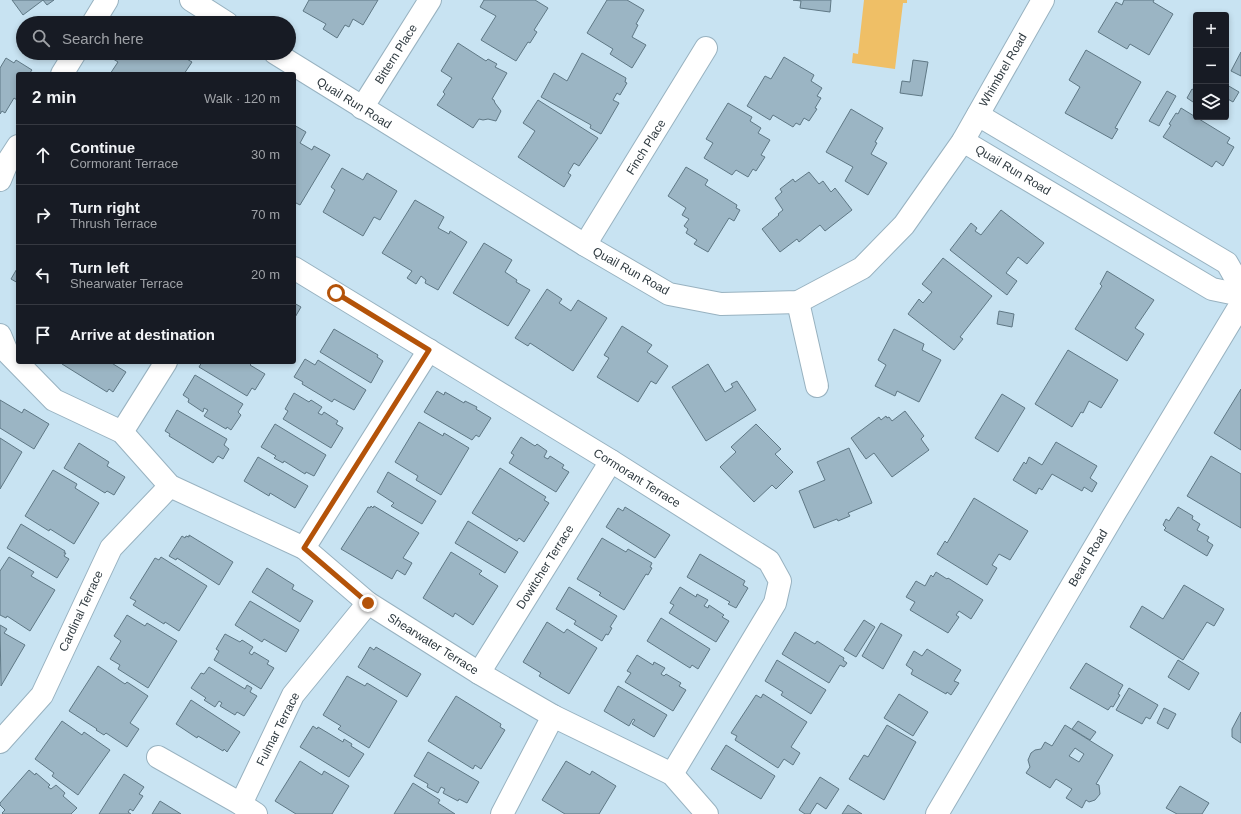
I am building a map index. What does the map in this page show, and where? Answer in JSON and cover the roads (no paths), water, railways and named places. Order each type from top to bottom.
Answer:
[{"type":"street","points":[[97,16],[107,0]]},
{"type":"street","points":[[191,0],[216,16]]},
{"type":"street","name":"Bittern Place","points":[[362,108],[430,0]]},
{"type":"street","name":"Whimbrel Road","points":[[963,141],[1043,0]]},
{"type":"street","name":"Finch Place","points":[[585,245],[706,48]]},
{"type":"street","points":[[63,72],[70,60]]},
{"type":"street","name":"Quail Run Road","points":[[286,60],[585,245],[669,294],[721,304],[798,302],[862,268],[904,225],[963,141],[1212,288],[1241,295]]},
{"type":"street","points":[[978,115],[1227,263],[1241,288]]},
{"type":"street","name":"Cormorant Terrace","points":[[296,269],[612,461],[769,561],[780,581],[775,603],[672,774]]},
{"type":"street","points":[[798,302],[817,386]]},
{"type":"street","name":"Beard Road","points":[[937,814],[1116,511],[1241,304]]},
{"type":"street","name":"Shearwater Terrace","points":[[2,349],[16,363]]},
{"type":"street","points":[[304,548],[429,350]]},
{"type":"street","name":"Shearwater Terrace","points":[[17,364],[54,400],[122,432],[170,486],[304,548],[368,603],[479,673],[553,716],[672,774],[706,814]]},
{"type":"street","points":[[122,432],[165,364]]},
{"type":"street","name":"Dowitcher Terrace","points":[[479,673],[612,461]]},
{"type":"street","name":"Cardinal Terrace","points":[[0,742],[42,695],[111,548],[170,486]]},
{"type":"street","name":"Fulmar Terrace","points":[[248,809],[293,696],[368,603]]},
{"type":"street","points":[[502,814],[553,716]]},
{"type":"street","points":[[158,757],[248,809]]}]
